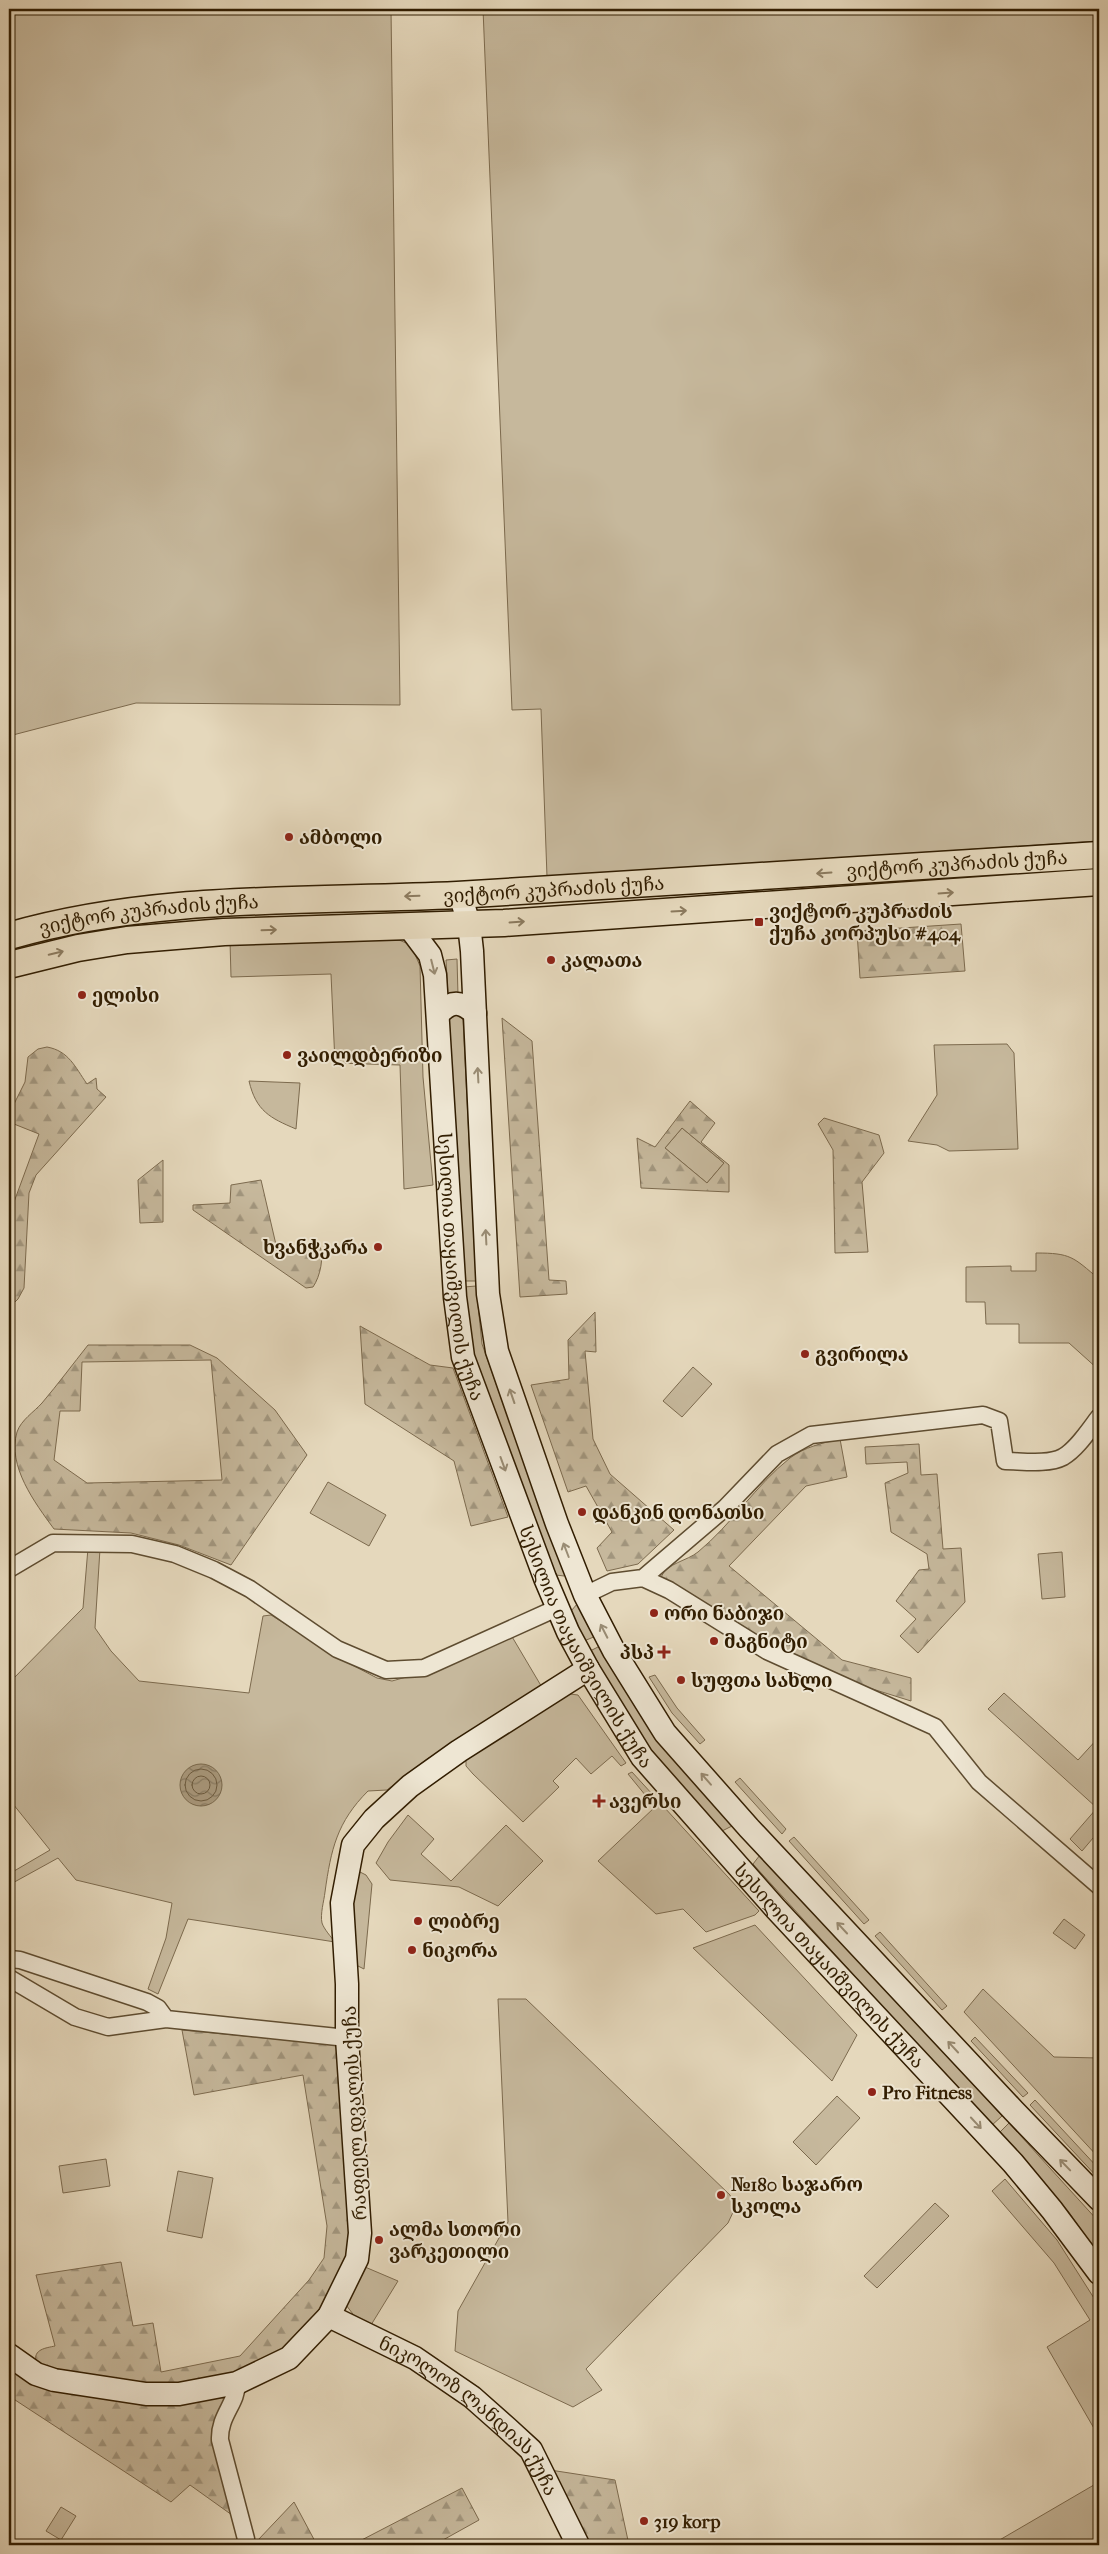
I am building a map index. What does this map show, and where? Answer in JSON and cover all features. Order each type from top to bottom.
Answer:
[{"type":"main road","name":"ვიქტორ კუპრაძის ქუჩა","points":[[9,936],[48,924],[101,915],[192,904],[460,894],[1099,855]]},
{"type":"main road","name":"ვიქტორ კუპრაძის ქუჩა","points":[[9,964],[78,948],[127,940],[240,931],[468,924],[1096,883]]},
{"type":"main road","name":"სესილია თაყაიშვილის ქუჩა","points":[[460,894],[468,924],[475,1013],[488,1294],[497,1351],[551,1509],[585,1594],[614,1652],[665,1733],[770,1851],[1099,2199]]},
{"type":"main road","points":[[240,931],[244,903]]},
{"type":"main road","name":"სესილია თაყაიშვილის ქუჩა","points":[[409,926],[432,960],[435,975],[455,1297],[463,1358],[556,1608],[588,1669],[642,1757],[710,1837],[1013,2163],[1099,2273]]},
{"type":"main road","points":[[438,1014],[444,1008],[457,1003],[465,1005],[475,1013]]},
{"type":"main road","points":[[545,1578],[556,1586],[563,1586],[570,1582],[576,1574]]},
{"type":"main road","points":[[556,1608],[585,1594]]},
{"type":"main road","name":"რაფიელ დვალის ქუჩა","points":[[9,2355],[36,2374],[54,2380],[146,2394],[179,2394],[237,2383],[289,2358],[330,2316],[357,2258],[360,2233],[347,2038],[347,1984],[342,1903],[353,1846],[374,1819],[410,1786],[459,1751],[588,1669]]},
{"type":"main road","points":[[710,1837],[721,1843],[728,1843],[734,1840],[740,1829],[738,1816]]},
{"type":"main road","points":[[744,1873],[745,1863],[754,1852],[760,1850],[770,1851]]},
{"type":"main road","name":"ნიკოლოზ ლანდიას ქუჩა","points":[[330,2316],[415,2358],[472,2397],[531,2450],[578,2545]]},
{"type":"street","points":[[642,1578],[725,1508],[777,1454],[811,1435],[983,1415],[999,1421],[1005,1462],[1052,1460],[1061,1458],[1070,1452],[1099,1417]]},
{"type":"street","points":[[9,1569],[53,1543],[132,1544],[175,1554],[214,1570],[250,1589],[337,1649],[386,1670],[424,1668],[556,1608]]},
{"type":"street","points":[[585,1594],[612,1582],[642,1578],[669,1590],[767,1651],[934,1727],[979,1782],[1099,1886]]},
{"type":"street","points":[[9,1959],[20,1960],[147,2002],[158,2008],[166,2019]]},
{"type":"street","points":[[9,1978],[15,1984],[75,2017],[108,2026],[166,2019],[347,2038]]},
{"type":"street","points":[[237,2383],[237,2391],[219,2426],[220,2440],[246,2545]]},
{"type":"green space","points":[[9,9],[391,9],[400,705],[136,703],[9,736]]},
{"type":"green space","points":[[483,9],[1099,9],[1099,841],[547,877],[541,709],[512,710]]},
{"type":"green space","points":[[961,924],[965,971],[860,978],[857,931]]},
{"type":"green space","points":[[399,940],[411,945],[420,966],[423,1077],[433,1185],[404,1189],[400,1065],[335,1063],[331,974],[231,977],[230,941]]},
{"type":"green space","points":[[457,959],[458,995],[448,996],[446,960]]},
{"type":"green space","points":[[460,1015],[463,1020],[476,1281],[463,1281],[449,1017]]},
{"type":"green space","points":[[502,1018],[532,1041],[549,1280],[566,1281],[567,1294],[520,1297]]},
{"type":"green space","points":[[1007,1044],[1014,1053],[1018,1149],[949,1151],[937,1145],[908,1141],[937,1095],[934,1045]]},
{"type":"green space","points":[[47,1047],[55,1049],[66,1056],[87,1084],[96,1078],[97,1089],[106,1097],[36,1175],[29,1193],[24,1288],[18,1299],[9,1308],[9,1201],[14,1202],[39,1134],[9,1122],[9,1114],[25,1082],[28,1057],[38,1049]]},
{"type":"green space","points":[[249,1081],[300,1083],[296,1129],[265,1112],[256,1100]]},
{"type":"green space","points":[[690,1101],[715,1123],[701,1142],[729,1165],[729,1192],[641,1188],[637,1138],[655,1147]],"holes":[[[682,1128],[724,1163],[707,1183],[665,1148]]]},
{"type":"green space","points":[[824,1118],[879,1135],[884,1153],[862,1182],[868,1252],[835,1253],[833,1150],[818,1124]]},
{"type":"green space","points":[[682,1128],[724,1163],[707,1183],[665,1148]]},
{"type":"green space","points":[[163,1160],[163,1222],[140,1223],[138,1180]]},
{"type":"green space","points":[[261,1180],[277,1249],[319,1244],[322,1254],[321,1266],[313,1287],[306,1288],[193,1210],[193,1205],[230,1203],[231,1185]]},
{"type":"green space","points":[[1036,1253],[1064,1255],[1077,1261],[1099,1279],[1099,1370],[1069,1343],[1019,1343],[1019,1324],[986,1324],[985,1302],[966,1302],[966,1267],[1011,1266],[1011,1271],[1036,1271]]},
{"type":"green space","points":[[476,1286],[482,1344],[534,1491],[567,1571],[564,1576],[556,1575],[471,1355],[464,1287]]},
{"type":"green space","points":[[595,1312],[596,1352],[585,1351],[593,1439],[610,1474],[674,1530],[638,1564],[607,1571],[597,1548],[612,1532],[586,1486],[568,1492],[531,1385],[569,1379],[568,1340]]},
{"type":"green space","points":[[360,1326],[430,1365],[453,1368],[508,1517],[471,1526],[454,1461],[365,1404]]},
{"type":"green space","points":[[88,1345],[190,1345],[217,1358],[275,1410],[307,1455],[231,1565],[179,1545],[131,1533],[54,1529],[31,1496],[19,1471],[16,1458],[17,1432],[21,1424],[42,1403]],"holes":[[[211,1360],[222,1480],[87,1483],[54,1460],[60,1411],[80,1411],[82,1362]]]},
{"type":"green space","points":[[693,1367],[712,1384],[682,1417],[663,1401]]},
{"type":"green space","points":[[840,1439],[847,1477],[806,1486],[729,1566],[842,1660],[911,1678],[911,1701],[818,1672],[661,1577],[672,1565],[698,1552],[710,1541],[766,1480],[790,1458],[808,1448]]},
{"type":"green space","points":[[919,1444],[921,1475],[937,1474],[943,1549],[961,1548],[965,1602],[918,1653],[900,1636],[916,1619],[896,1601],[919,1570],[929,1569],[927,1554],[891,1532],[885,1483],[908,1473],[907,1462],[866,1464],[865,1447]]},
{"type":"green space","points":[[328,1482],[386,1515],[369,1546],[310,1513]]},
{"type":"green space","points":[[88,1548],[100,1549],[95,1628],[111,1651],[139,1681],[249,1693],[263,1616],[271,1615],[337,1657],[377,1678],[392,1681],[442,1667],[511,1635],[543,1689],[427,1759],[387,1790],[368,1791],[357,1802],[342,1825],[337,1837],[327,1877],[322,1923],[335,1942],[188,1919],[158,1994],[148,1989],[166,1938],[172,1903],[76,1880],[58,1858],[9,1885],[9,1874],[50,1850],[9,1799],[9,1683],[83,1608]]},
{"type":"green space","points":[[1062,1552],[1065,1597],[1042,1599],[1038,1554]]},
{"type":"green space","points":[[578,1603],[596,1636],[584,1641],[571,1611]]},
{"type":"green space","points":[[600,1646],[732,1826],[722,1831],[642,1739],[590,1651]]},
{"type":"green space","points":[[655,1675],[677,1708],[705,1740],[700,1744],[672,1713],[649,1677]]},
{"type":"green space","points":[[1004,1693],[1078,1760],[1099,1737],[1099,1831],[1082,1851],[1070,1839],[1097,1808],[988,1709]]},
{"type":"green space","points":[[570,1694],[578,1695],[626,1763],[621,1766],[612,1756],[591,1774],[576,1758],[553,1781],[559,1787],[523,1822],[473,1774],[466,1766],[466,1759]]},
{"type":"green space","points":[[632,1772],[759,1911],[755,1915],[706,1932],[683,1909],[656,1914],[598,1861],[655,1807],[628,1774]]},
{"type":"green space","points":[[740,1778],[786,1829],[782,1834],[735,1782]]},
{"type":"green space","points":[[408,1815],[434,1839],[421,1854],[451,1881],[506,1825],[543,1861],[498,1906],[459,1887],[390,1880],[376,1863],[388,1842]]},
{"type":"green space","points":[[794,1837],[869,1920],[864,1924],[789,1841]]},
{"type":"green space","points":[[760,1855],[764,1855],[1002,2116],[991,2126],[753,1864]]},
{"type":"green space","points":[[360,1872],[366,1875],[372,1884],[364,1969],[356,1965],[351,1917],[352,1891]]},
{"type":"green space","points":[[1064,1919],[1085,1935],[1075,1949],[1053,1933]]},
{"type":"green space","points":[[755,1925],[857,2035],[832,2081],[693,1948]]},
{"type":"green space","points":[[880,1932],[947,2006],[942,2010],[875,1936]]},
{"type":"green space","points":[[983,1989],[1054,2057],[1099,2058],[1099,2158],[964,2012]]},
{"type":"green space","points":[[498,1999],[526,1999],[730,2195],[735,2208],[728,2223],[586,2369],[602,2390],[573,2407],[455,2351],[458,2311],[508,2222]]},
{"type":"green space","points":[[182,2030],[338,2045],[353,2237],[346,2266],[321,2309],[294,2342],[249,2370],[166,2388],[61,2373],[36,2362],[36,2354],[38,2352],[55,2346],[36,2275],[121,2262],[133,2326],[153,2323],[161,2372],[240,2356],[309,2280],[324,2258],[327,2226],[303,2075],[194,2095]]},
{"type":"green space","points":[[975,2037],[1028,2093],[1023,2097],[971,2041]]},
{"type":"green space","points":[[837,2096],[860,2118],[816,2165],[793,2142]]},
{"type":"green space","points":[[1035,2100],[1099,2169],[1099,2179],[1030,2105]]},
{"type":"green space","points":[[1009,2123],[1099,2222],[1099,2256],[1068,2211],[998,2134]]},
{"type":"green space","points":[[106,2159],[110,2186],[63,2193],[59,2166]]},
{"type":"green space","points":[[178,2171],[213,2178],[202,2238],[167,2231]]},
{"type":"green space","points":[[1005,2179],[1057,2240],[1099,2306],[1099,2437],[1047,2347],[1090,2320],[1054,2263],[992,2191]]},
{"type":"green space","points":[[935,2203],[949,2216],[877,2288],[864,2276]]},
{"type":"green space","points":[[365,2267],[398,2281],[371,2325],[356,2318],[346,2305]]},
{"type":"green space","points":[[9,2371],[146,2403],[199,2402],[217,2396],[225,2399],[212,2429],[213,2444],[232,2515],[190,2485],[171,2502],[9,2396]]},
{"type":"green space","points":[[550,2470],[615,2480],[629,2545],[584,2545]]},
{"type":"green space","points":[[1099,2482],[1099,2545],[991,2545]]},
{"type":"green space","points":[[462,2488],[479,2520],[434,2545],[352,2545]]},
{"type":"green space","points":[[294,2502],[317,2545],[257,2545],[258,2540]]},
{"type":"green space","points":[[61,2507],[76,2516],[61,2540],[46,2531]]},
{"type":"water","points":[[201,1764],[216,1770],[222,1785],[216,1800],[201,1806],[186,1800],[180,1785],[186,1770]]},
{"type":"place","name":"ამბოლი","points":[[289,837]]},
{"type":"place","name":"ვიქტორ კუპრაძის ქუჩა კორპუსი #404","points":[[759,922]]},
{"type":"place","name":"კალათა","points":[[551,960]]},
{"type":"place","name":"ელისი","points":[[82,995]]},
{"type":"place","name":"ვაილდბერიზი","points":[[287,1055]]},
{"type":"place","name":"ხვანჭკარა","points":[[378,1247]]},
{"type":"place","name":"გვირილა","points":[[805,1354]]},
{"type":"place","name":"დანკინ დონათსი","points":[[582,1512]]},
{"type":"place","name":"ორი ნაბიჯი","points":[[654,1613]]},
{"type":"place","name":"მაგნიტი","points":[[714,1641]]},
{"type":"place","name":"პსპ","points":[[664,1652]]},
{"type":"place","name":"სუფთა სახლი","points":[[681,1680]]},
{"type":"place","name":"ავერსი","points":[[599,1801]]},
{"type":"place","name":"ლიბრე","points":[[418,1921]]},
{"type":"place","name":"ნიკორა","points":[[412,1950]]},
{"type":"place","name":"Pro Fitness","points":[[872,2092]]},
{"type":"place","name":"№180 საჯარო სკოლა","points":[[721,2195]]},
{"type":"place","name":"ალმა სთორი ვარკეთილი","points":[[379,2240]]},
{"type":"place","name":"319 korp","points":[[644,2521]]}]
